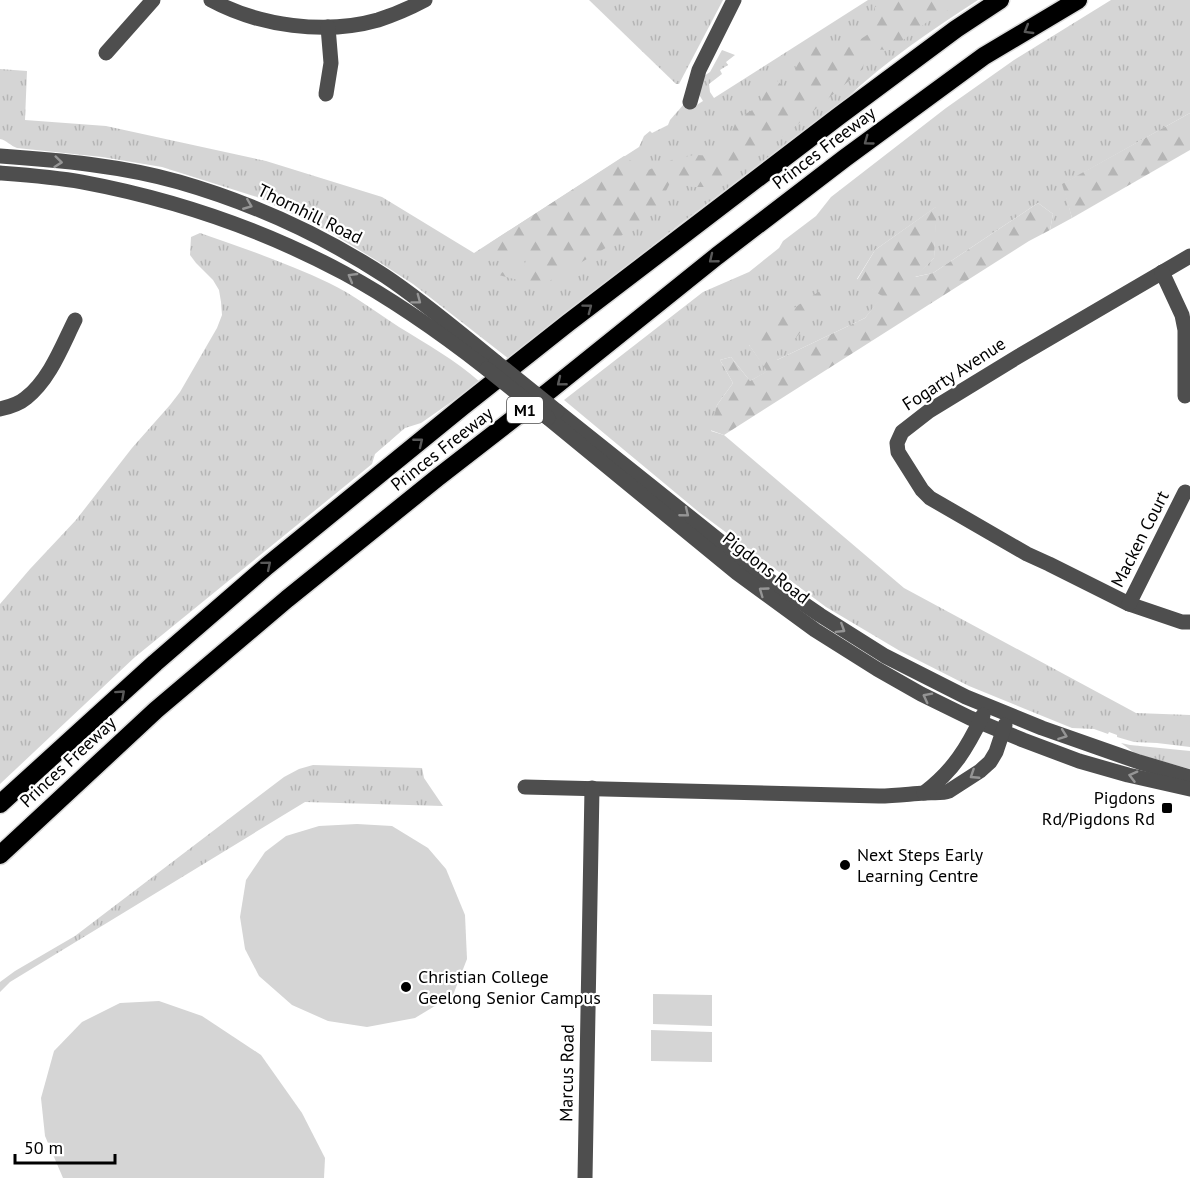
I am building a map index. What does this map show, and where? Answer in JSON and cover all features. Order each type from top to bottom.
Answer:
[{"type":"highway","name":"Princes Freeway","points":[[0,804],[155,663],[267,566],[453,414],[793,151],[956,29],[1000,0]]},
{"type":"highway","name":"Princes Freeway","points":[[0,855],[156,710],[279,606],[717,256],[984,56],[1078,0]]},
{"type":"street","points":[[106,53],[153,0]]},
{"type":"street","points":[[211,0],[227,9],[258,19],[315,27],[376,20],[425,0]]},
{"type":"street","points":[[690,102],[699,70],[734,0]]},
{"type":"street","points":[[326,94],[331,63],[328,27]]},
{"type":"street","name":"Thornhill Road","points":[[0,156],[90,165],[177,182],[225,196],[306,231],[350,254],[413,296],[492,366],[553,414]]},
{"type":"street","name":"Thornhill Road","points":[[0,173],[81,182],[181,205],[248,229],[302,252],[364,284],[454,344],[492,366]]},
{"type":"street","name":"Fogarty Avenue","points":[[1190,256],[1051,336],[929,411],[902,432],[897,443],[898,453],[922,490],[930,498],[1027,554],[1129,604],[1182,622],[1190,622]]},
{"type":"street","points":[[1162,272],[1182,315],[1185,330],[1185,396]]},
{"type":"street","points":[[0,409],[26,398],[44,380],[75,320]]},
{"type":"street","name":"Pigdons Road","points":[[553,414],[783,591],[885,656],[948,689],[1009,714],[1139,762],[1190,777]]},
{"type":"street","name":"Pigdons Road","points":[[553,414],[737,573],[815,630],[887,675],[921,694],[1002,732],[1072,758],[1128,775],[1190,789]]},
{"type":"street","name":"Macken Court","points":[[1129,604],[1185,492]]},
{"type":"street","points":[[924,793],[942,778],[962,756],[987,705]]},
{"type":"street","points":[[525,788],[879,796],[946,792],[986,767],[994,756],[1009,714]]},
{"type":"street","name":"Marcus Road","points":[[585,1178],[592,788]]},
{"type":"green space","points":[[589,0],[723,0],[679,84],[676,84]]},
{"type":"green space","points":[[868,0],[978,0],[893,59],[846,99],[675,228],[509,359],[413,284],[379,262],[326,230],[257,197],[162,167],[102,157],[17,148],[0,139],[0,69],[27,71],[25,120],[106,126],[266,161],[382,197],[474,253],[639,147],[644,136],[650,131],[652,133],[668,125],[684,104],[695,106],[703,101],[698,93],[698,80],[710,72],[722,50],[735,55],[726,62],[728,65],[720,70],[722,74],[709,84],[714,98]]},
{"type":"green space","points":[[887,0],[966,0],[927,22],[890,50],[865,49],[863,69],[719,187],[692,187],[671,181],[659,205],[609,246],[541,286],[495,274],[524,267],[528,252],[492,262],[487,256],[490,243],[624,156],[646,171],[674,159],[694,155],[722,156],[737,119],[761,105],[761,88],[773,77],[786,89],[798,78],[793,55],[822,37],[838,54],[873,31],[875,7]]},
{"type":"green space","points":[[1111,0],[1190,0],[1190,113],[1063,184],[1072,218],[1050,230],[1053,214],[1038,203],[933,273],[914,277],[934,258],[936,207],[875,250],[857,279],[883,296],[865,318],[777,360],[777,345],[749,345],[768,371],[750,381],[731,357],[720,360],[733,383],[717,405],[711,431],[724,435],[904,588],[1136,713],[1190,715],[1190,747],[1134,742],[1109,732],[1108,734],[1094,729],[1072,728],[969,686],[900,651],[826,607],[700,513],[564,400],[703,292],[749,272],[779,248],[783,241],[816,216],[831,197],[946,108],[1014,60]]},
{"type":"green space","points":[[1190,113],[1190,150],[1072,218],[1062,184]]},
{"type":"green space","points":[[1038,203],[1053,214],[1050,230],[1029,241],[724,435],[710,430],[717,405],[733,383],[720,360],[731,357],[750,381],[767,371],[749,345],[758,332],[829,285],[807,324],[795,339],[777,345],[777,360],[865,318],[882,296],[857,280],[875,250],[937,206],[934,258],[915,277],[933,273]]},
{"type":"green space","points":[[200,233],[281,262],[338,288],[451,359],[480,382],[421,423],[405,428],[375,454],[372,464],[135,657],[0,784],[0,604],[76,520],[132,448],[170,405],[217,328],[222,315],[219,290],[190,255],[191,237]]},
{"type":"green space","points":[[1121,743],[1190,751],[1190,769],[1136,754]]},
{"type":"green space","points":[[313,765],[422,768],[424,778],[443,806],[305,802],[10,982],[0,992],[0,982],[15,971],[75,936],[284,777]]},
{"type":"green space","points":[[357,824],[392,826],[428,848],[446,869],[465,915],[467,959],[453,995],[415,1018],[367,1027],[328,1021],[292,1005],[259,976],[245,949],[240,917],[246,880],[265,852],[286,836],[319,826]]},
{"type":"green space","points":[[653,994],[712,995],[712,1026],[653,1024]]},
{"type":"green space","points":[[159,1001],[202,1016],[261,1055],[302,1113],[325,1158],[324,1178],[63,1178],[45,1136],[41,1098],[54,1051],[82,1022],[120,1003]]},
{"type":"green space","points":[[651,1030],[712,1032],[712,1062],[651,1061]]},
{"type":"place","name":"Pigdons Rd/Pigdons Rd","points":[[1167,808]]},
{"type":"place","name":"Next Steps Early Learning Centre","points":[[845,865]]},
{"type":"place","name":"Christian College Geelong Senior Campus","points":[[406,987]]}]
